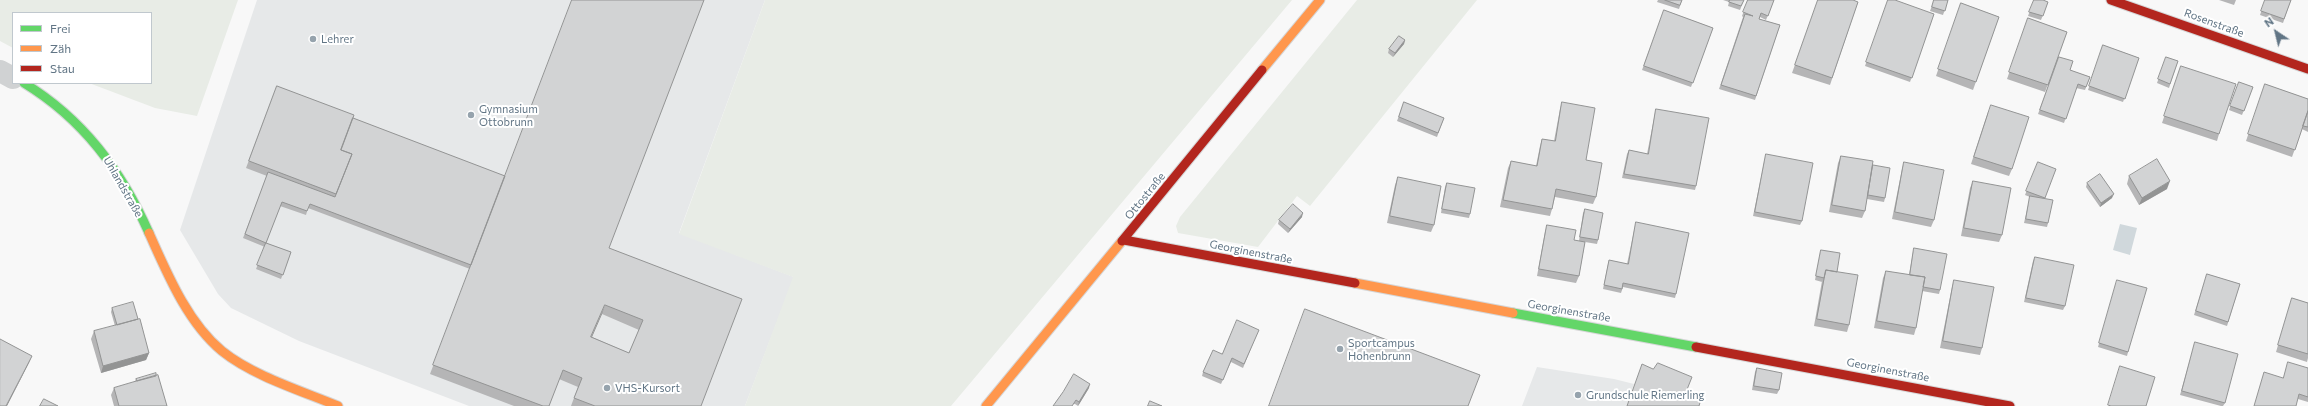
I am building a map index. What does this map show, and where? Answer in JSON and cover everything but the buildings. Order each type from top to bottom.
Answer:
[{"type":"street","name":"Ottostraße","points":[[986,406],[1320,0]]},
{"type":"street","name":"Rosenstraße","points":[[2111,0],[2308,69]]},
{"type":"street","points":[[0,71],[12,77]]},
{"type":"street","name":"Uhlandstraße","points":[[26,84],[56,103],[92,139],[113,165],[138,209],[168,275],[196,321],[220,349],[260,374],[338,406]]},
{"type":"street","name":"Georginenstraße","points":[[1124,240],[2010,406]]},
{"type":"shaded area","points":[[0,0],[238,0],[197,116],[155,108],[92,84],[152,84],[152,12],[12,12],[12,47],[0,41]]},
{"type":"shaded area","name":"Gymnasium Ottobrunn","points":[[257,0],[765,0],[679,233],[794,277],[745,406],[469,406],[299,341],[231,308],[218,294],[180,230]]},
{"type":"shaded area","points":[[765,0],[1292,0],[951,406],[745,406],[793,277],[679,234]]},
{"type":"shaded area","points":[[1357,0],[1477,0],[1310,206],[1297,196],[1258,247],[1178,233],[1176,226],[1180,217]]},
{"type":"shaded area","points":[[2120,224],[2137,228],[2130,255],[2113,250]]},
{"type":"shaded area","name":"Grundschule Riemerling","points":[[1537,367],[1614,379],[1634,384],[1627,406],[1522,406]]},
{"type":"traffic: fast","points":[[26,84],[45,97],[64,113],[98,148],[113,167],[126,188],[149,233]]},
{"type":"traffic: fast","points":[[1513,313],[1696,347]]},
{"type":"traffic: slow","points":[[1262,70],[1320,0]]},
{"type":"traffic: slow","points":[[149,233],[171,280],[188,311],[198,326],[222,351],[248,368],[294,389],[338,406]]},
{"type":"traffic: slow","points":[[986,406],[1122,241]]},
{"type":"traffic: slow","points":[[1355,283],[1513,313]]},
{"type":"traffic: jam","points":[[2111,0],[2308,69]]},
{"type":"traffic: jam","points":[[1122,241],[1262,70]]},
{"type":"traffic: jam","points":[[1124,240],[1355,283]]},
{"type":"traffic: jam","points":[[1696,347],[2010,406]]},
{"type":"place","name":"Lehrer","points":[[313,39]]},
{"type":"place","name":"Gymnasium Ottobrunn","points":[[471,115]]},
{"type":"place","name":"Sportcampus Hohenbrunn","points":[[1340,349]]},
{"type":"place","name":"VHS-Kursort","points":[[607,388]]},
{"type":"place","name":"Grundschule Riemerling","points":[[1578,395]]}]
